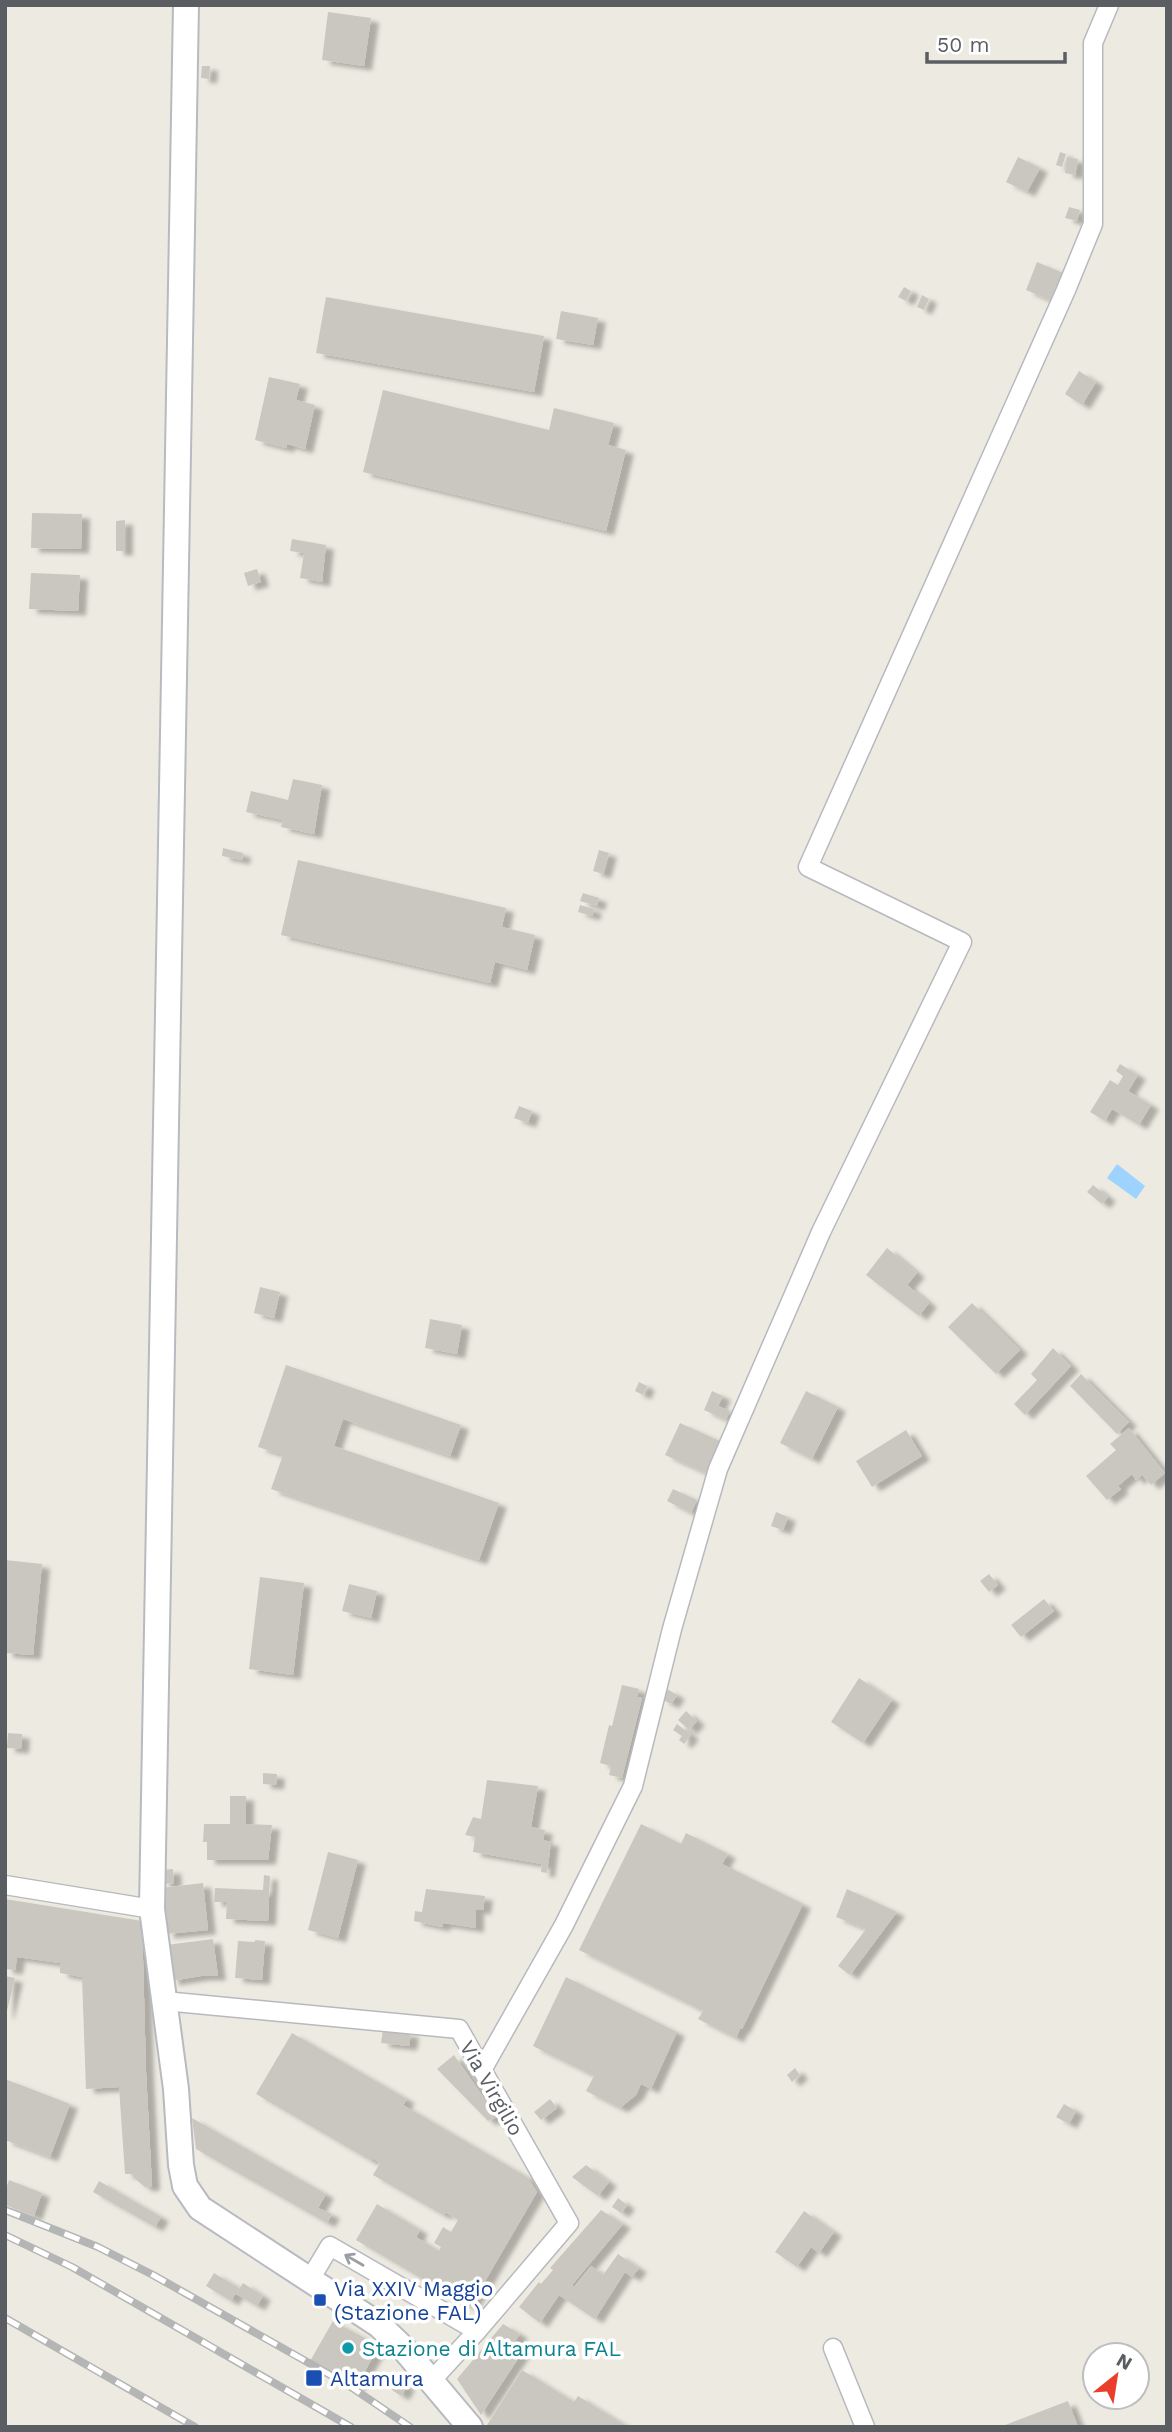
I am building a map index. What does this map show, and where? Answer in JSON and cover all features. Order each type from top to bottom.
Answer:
[{"type":"main road","points":[[186,5],[152,1909],[176,2089],[181,2165],[186,2186],[200,2208],[379,2325],[432,2380],[470,2427]]},
{"type":"street","points":[[482,2070],[564,1925],[633,1786],[672,1629],[718,1469],[821,1232],[962,942],[808,867],[1093,224],[1093,43],[1109,5]]},
{"type":"street","points":[[5,1885],[152,1909]]},
{"type":"street","name":"Via Virgilio","points":[[164,2001],[459,2029],[569,2222],[432,2380]]},
{"type":"street","points":[[309,2281],[330,2246],[477,2331]]},
{"type":"street","points":[[833,2348],[865,2427]]},
{"type":"water","points":[[1117,1164],[1145,1186],[1136,1199],[1107,1178]]},
{"type":"building","points":[[328,12],[371,18],[364,66],[322,60]]},
{"type":"building","points":[[202,66],[210,66],[209,79],[201,78]]},
{"type":"building","points":[[1060,152],[1066,154],[1062,167],[1056,165]]},
{"type":"building","points":[[1018,157],[1040,168],[1027,192],[1006,182]]},
{"type":"building","points":[[1067,157],[1078,159],[1075,175],[1065,173]]},
{"type":"building","points":[[1069,207],[1080,210],[1077,221],[1065,218]]},
{"type":"building","points":[[1037,262],[1063,273],[1052,301],[1026,290]]},
{"type":"building","points":[[904,287],[911,291],[906,301],[898,297]]},
{"type":"building","points":[[922,295],[929,299],[924,310],[917,307]]},
{"type":"building","points":[[326,297],[544,336],[534,392],[316,353]]},
{"type":"building","points":[[561,311],[598,318],[593,345],[556,339]]},
{"type":"building","points":[[1079,371],[1096,382],[1082,405],[1065,394]]},
{"type":"building","points":[[269,377],[300,384],[296,400],[315,405],[305,449],[287,444],[286,448],[255,440]]},
{"type":"building","points":[[383,390],[549,430],[554,408],[614,423],[608,445],[626,450],[606,531],[363,472]]},
{"type":"building","points":[[32,513],[82,514],[81,549],[31,548]]},
{"type":"building","points":[[125,520],[125,551],[116,551],[116,521]]},
{"type":"building","points":[[292,539],[326,545],[322,582],[300,578],[304,553],[290,551]]},
{"type":"building","points":[[257,569],[261,582],[248,586],[244,573]]},
{"type":"building","points":[[31,573],[80,575],[78,611],[29,609]]},
{"type":"building","points":[[293,779],[322,785],[314,834],[281,827],[283,820],[246,812],[251,791],[288,800]]},
{"type":"building","points":[[223,848],[243,853],[242,860],[222,856]]},
{"type":"building","points":[[599,850],[609,853],[603,874],[593,871]]},
{"type":"building","points":[[298,860],[506,908],[502,927],[535,935],[527,970],[495,962],[490,983],[281,935]]},
{"type":"building","points":[[583,893],[599,898],[597,906],[580,901]]},
{"type":"building","points":[[580,905],[594,909],[592,916],[578,912]]},
{"type":"building","points":[[1120,1064],[1138,1075],[1128,1091],[1151,1105],[1139,1125],[1112,1109],[1105,1121],[1090,1112],[1110,1080],[1118,1085],[1123,1076],[1116,1071]]},
{"type":"building","points":[[519,1106],[532,1111],[528,1123],[514,1118]]},
{"type":"building","points":[[1093,1185],[1108,1197],[1102,1204],[1087,1192]]},
{"type":"building","points":[[887,1248],[917,1273],[907,1285],[929,1303],[919,1316],[866,1275]]},
{"type":"building","points":[[260,1287],[280,1292],[274,1318],[254,1313]]},
{"type":"building","points":[[972,1303],[1020,1350],[996,1374],[948,1327]]},
{"type":"building","points":[[430,1319],[462,1325],[457,1354],[425,1348]]},
{"type":"building","points":[[1053,1348],[1071,1366],[1025,1415],[1014,1404],[1037,1380],[1031,1374]]},
{"type":"building","points":[[286,1365],[461,1425],[450,1456],[343,1419],[334,1446],[499,1503],[479,1560],[271,1489],[283,1455],[258,1447]]},
{"type":"building","points":[[1081,1374],[1129,1422],[1117,1434],[1070,1386]]},
{"type":"building","points":[[639,1382],[647,1386],[643,1395],[635,1391]]},
{"type":"building","points":[[712,1391],[723,1396],[718,1406],[730,1411],[726,1420],[704,1410]]},
{"type":"building","points":[[806,1391],[838,1407],[812,1459],[780,1443]]},
{"type":"building","points":[[680,1423],[722,1442],[708,1474],[665,1455]]},
{"type":"building","points":[[1129,1428],[1165,1473],[1151,1485],[1142,1475],[1136,1480],[1132,1474],[1118,1486],[1121,1489],[1107,1500],[1086,1476],[1116,1450],[1110,1444]]},
{"type":"building","points":[[906,1430],[922,1456],[872,1487],[856,1461]]},
{"type":"building","points":[[673,1489],[697,1500],[691,1513],[667,1501]]},
{"type":"building","points":[[776,1512],[788,1517],[783,1530],[771,1526]]},
{"type":"building","points":[[5,1560],[42,1564],[33,1655],[5,1653]]},
{"type":"building","points":[[989,1574],[998,1585],[989,1592],[980,1581]]},
{"type":"building","points":[[260,1577],[304,1583],[293,1675],[249,1669]]},
{"type":"building","points":[[349,1584],[377,1591],[371,1618],[342,1611]]},
{"type":"building","points":[[1044,1599],[1054,1611],[1021,1637],[1011,1625]]},
{"type":"building","points":[[859,1678],[892,1700],[863,1743],[831,1722]]},
{"type":"building","points":[[622,1685],[639,1689],[637,1697],[642,1698],[622,1778],[609,1775],[611,1766],[600,1763]]},
{"type":"building","points":[[667,1689],[677,1695],[671,1704],[661,1699]]},
{"type":"building","points":[[686,1711],[697,1721],[689,1730],[678,1720]]},
{"type":"building","points":[[677,1724],[691,1735],[684,1744],[679,1740],[682,1736],[673,1730]]},
{"type":"building","points":[[8,1733],[22,1734],[21,1749],[7,1748]]},
{"type":"building","points":[[263,1773],[277,1774],[276,1785],[263,1784]]},
{"type":"building","points":[[487,1780],[538,1786],[531,1827],[545,1830],[543,1840],[551,1842],[547,1873],[541,1872],[542,1864],[473,1852],[475,1837],[465,1835],[473,1817],[481,1819]]},
{"type":"building","points":[[230,1796],[246,1796],[246,1824],[272,1825],[268,1860],[207,1860],[207,1842],[203,1842],[204,1824],[230,1824]]},
{"type":"building","points":[[641,1824],[681,1844],[686,1833],[728,1854],[722,1864],[803,1904],[736,2038],[698,2019],[703,2011],[579,1950]]},
{"type":"building","points":[[328,1852],[358,1860],[338,1938],[308,1930]]},
{"type":"building","points":[[173,1869],[174,1883],[162,1884],[161,1870]]},
{"type":"building","points":[[264,1875],[270,1876],[268,1921],[226,1919],[227,1902],[214,1902],[215,1888],[263,1890]]},
{"type":"building","points":[[203,1883],[208,1930],[166,1934],[161,1888]]},
{"type":"building","points":[[426,1889],[485,1896],[483,1910],[476,1909],[476,1928],[443,1923],[442,1927],[414,1921],[415,1911],[422,1912]]},
{"type":"building","points":[[847,1889],[897,1912],[850,1975],[838,1966],[866,1929],[836,1917]]},
{"type":"building","points":[[5,1899],[142,1921],[152,2186],[145,2187],[133,2174],[125,2174],[119,2087],[86,2089],[82,1977],[60,1973],[60,1963],[17,1957],[15,1970],[5,1969]]},
{"type":"building","points":[[213,1939],[218,1976],[171,1981],[166,1945]]},
{"type":"building","points":[[238,1941],[265,1941],[262,1980],[235,1978]]},
{"type":"building","points":[[5,1976],[15,1978],[6,2015],[5,2015]]},
{"type":"building","points":[[566,1977],[677,2032],[651,2089],[641,2084],[636,2095],[620,2108],[586,2091],[594,2076],[533,2046]]},
{"type":"building","points":[[383,2030],[411,2033],[409,2046],[381,2043]]},
{"type":"building","points":[[292,2033],[407,2099],[403,2105],[527,2177],[537,2192],[470,2307],[356,2240],[377,2204],[420,2230],[416,2237],[439,2251],[441,2247],[434,2243],[443,2227],[451,2232],[458,2220],[445,2212],[443,2215],[373,2175],[380,2163],[373,2158],[371,2161],[256,2094]]},
{"type":"building","points":[[454,2055],[497,2117],[488,2121],[437,2069]]},
{"type":"building","points":[[795,2068],[800,2075],[792,2082],[787,2075]]},
{"type":"building","points":[[5,2079],[70,2104],[50,2157],[5,2140]]},
{"type":"building","points":[[550,2099],[557,2108],[541,2120],[534,2112]]},
{"type":"building","points":[[1064,2104],[1076,2111],[1069,2124],[1056,2117]]},
{"type":"building","points":[[192,2118],[326,2194],[318,2208],[332,2214],[327,2223],[196,2149]]},
{"type":"building","points":[[586,2165],[609,2182],[598,2196],[572,2177]]},
{"type":"building","points":[[9,2180],[42,2193],[34,2216],[5,2205],[5,2191]]},
{"type":"building","points":[[99,2181],[161,2217],[155,2227],[93,2192]]},
{"type":"building","points":[[618,2198],[627,2205],[621,2213],[612,2207]]},
{"type":"building","points":[[601,2210],[623,2224],[572,2285],[574,2287],[591,2266],[603,2275],[618,2254],[639,2268],[632,2277],[625,2272],[595,2319],[559,2295],[540,2323],[519,2307]]},
{"type":"building","points":[[804,2211],[834,2232],[819,2253],[811,2247],[797,2267],[775,2252]]},
{"type":"building","points":[[214,2273],[239,2288],[231,2301],[206,2286]]},
{"type":"building","points":[[243,2283],[263,2296],[257,2306],[236,2294]]},
{"type":"building","name":"Stazione di Altamura FAL","points":[[333,2321],[379,2346],[356,2387],[310,2361]]},
{"type":"building","points":[[503,2324],[520,2334],[513,2344],[523,2351],[481,2415],[457,2379]]},
{"type":"building","points":[[522,2370],[574,2402],[578,2396],[628,2427],[489,2427],[487,2425]]},
{"type":"building","points":[[398,2380],[407,2386],[401,2396],[392,2390]]},
{"type":"building","points":[[1068,2401],[1078,2427],[1000,2427]]},
{"type":"railway","points":[[5,2210],[98,2247],[153,2275],[348,2385],[410,2427]]},
{"type":"railway","points":[[5,2235],[72,2267],[351,2427]]},
{"type":"railway","points":[[5,2318],[195,2427]]},
{"type":"place","name":"Via XXIV Maggio (Stazione FAL)","points":[[320,2300]]},
{"type":"place","name":"Stazione di Altamura FAL","points":[[348,2348]]},
{"type":"place","name":"Altamura","points":[[314,2378]]}]
